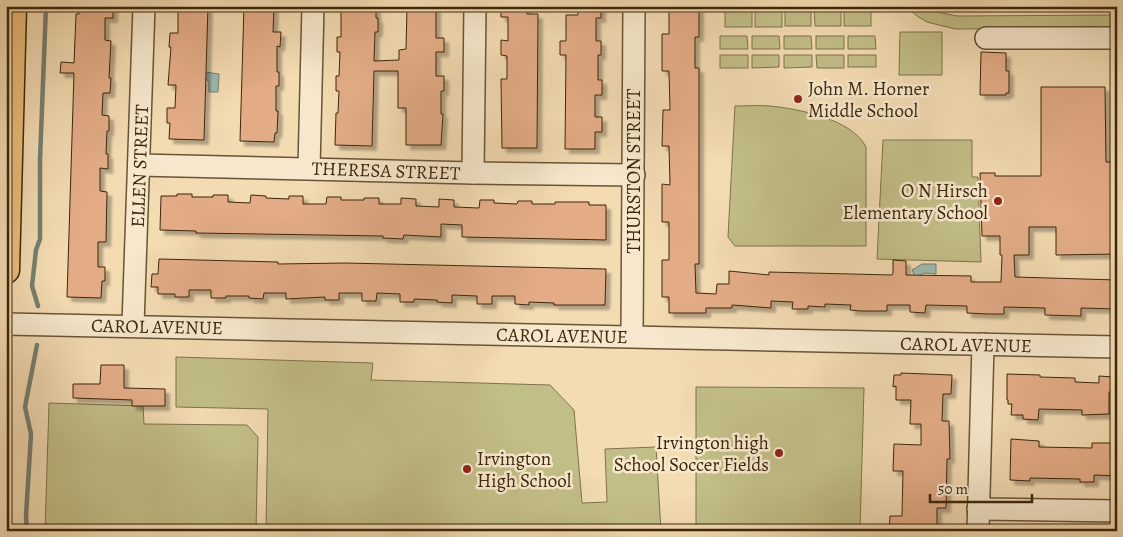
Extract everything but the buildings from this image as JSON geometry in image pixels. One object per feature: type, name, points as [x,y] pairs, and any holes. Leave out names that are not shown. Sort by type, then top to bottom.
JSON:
[{"type":"main road","points":[[6,270],[9,67],[13,6]]},
{"type":"street","name":"ELLEN STREET","points":[[133,325],[144,6]]},
{"type":"street","points":[[310,168],[313,6]]},
{"type":"street","points":[[473,173],[475,6]]},
{"type":"street","name":"THURSTON STREET","points":[[632,336],[634,6]]},
{"type":"street","points":[[986,38],[1117,38]]},
{"type":"street","name":"THERESA STREET","points":[[139,165],[473,173],[634,174]]},
{"type":"street","name":"CAROL AVENUE","points":[[6,324],[133,325],[1117,347]]},
{"type":"street","points":[[978,531],[983,344]]},
{"type":"street","points":[[978,509],[1117,512]]},
{"type":"shaded area","points":[[725,6],[752,6],[752,27],[725,27]]},
{"type":"shaded area","points":[[755,6],[782,6],[782,27],[755,27]]},
{"type":"shaded area","points":[[785,6],[811,6],[811,26],[785,26]]},
{"type":"shaded area","points":[[814,6],[841,6],[841,26],[815,26]]},
{"type":"shaded area","points":[[844,6],[871,6],[871,26],[844,26]]},
{"type":"shaded area","points":[[905,6],[926,6],[936,12],[958,16],[1117,15],[1117,28],[955,29],[927,22]]},
{"type":"shaded area","points":[[900,32],[942,32],[942,75],[899,75]]},
{"type":"shaded area","points":[[720,36],[747,36],[748,49],[720,49]]},
{"type":"shaded area","points":[[752,36],[779,36],[780,49],[752,49]]},
{"type":"shaded area","points":[[784,36],[811,36],[812,49],[784,49]]},
{"type":"shaded area","points":[[816,36],[844,36],[844,49],[816,49]]},
{"type":"shaded area","points":[[848,36],[875,36],[876,49],[848,49]]},
{"type":"shaded area","points":[[720,55],[748,55],[748,68],[720,68]]},
{"type":"shaded area","points":[[752,55],[779,55],[779,67],[752,68]]},
{"type":"shaded area","points":[[784,55],[812,55],[812,67],[784,68]]},
{"type":"shaded area","points":[[816,55],[844,55],[844,68],[817,68]]},
{"type":"shaded area","points":[[848,55],[876,55],[876,67],[848,67]]},
{"type":"shaded area","points":[[735,106],[770,106],[809,113],[837,123],[859,137],[866,147],[866,246],[735,246],[728,237]]},
{"type":"shaded area","points":[[883,140],[972,140],[972,177],[978,177],[981,262],[877,259]]},
{"type":"shaded area","points":[[176,357],[373,363],[371,380],[550,385],[574,410],[582,503],[607,502],[605,449],[656,447],[661,531],[266,531],[268,409],[176,407]]},
{"type":"shaded area","name":"Irvington high School Soccer Fields","points":[[696,387],[864,388],[860,531],[696,531]]},
{"type":"shaded area","points":[[49,403],[143,406],[144,424],[247,425],[258,437],[256,531],[45,531]]},
{"type":"water","points":[[205,72],[219,74],[218,92],[209,92],[209,82],[205,78]]},
{"type":"water","points":[[922,264],[936,264],[936,274],[925,273],[915,277],[912,270]]},
{"type":"waterway","points":[[38,306],[32,286],[36,250],[40,239],[40,159],[46,6]]},
{"type":"waterway","points":[[27,531],[26,516],[31,434],[25,407],[37,345]]},
{"type":"place","name":"John M. Horner Middle School","points":[[798,99]]},
{"type":"place","name":"O N Hirsch Elementary School","points":[[998,201]]},
{"type":"place","name":"Irvington high School Soccer Fields","points":[[779,453]]},
{"type":"place","name":"Irvington High School","points":[[467,469]]}]
